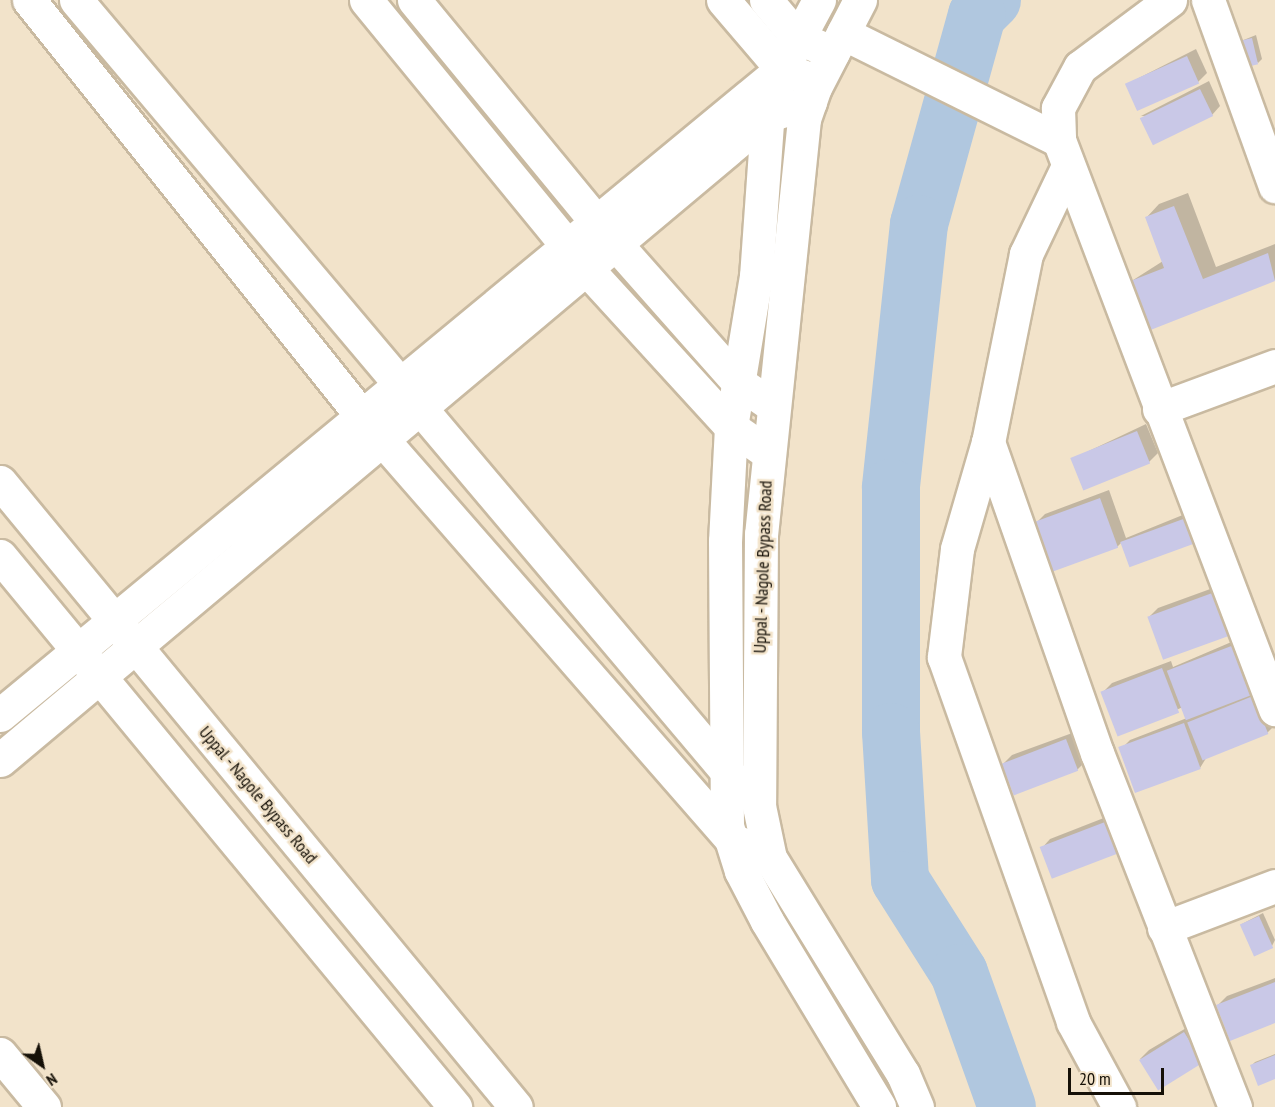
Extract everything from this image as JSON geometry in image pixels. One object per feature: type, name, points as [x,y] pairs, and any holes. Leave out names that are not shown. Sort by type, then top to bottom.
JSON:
[{"type":"street","points":[[29,0],[371,426],[731,839],[770,858]]},
{"type":"street","points":[[76,0],[411,393],[727,773],[759,806]]},
{"type":"street","points":[[366,0],[576,256],[731,427],[768,453]]},
{"type":"street","points":[[414,0],[606,233],[738,382],[773,406]]},
{"type":"street","points":[[0,760],[100,677],[125,634],[576,256],[769,115],[813,92],[782,69],[723,0]]},
{"type":"street","points":[[766,0],[798,37],[838,43],[922,71],[1022,124],[1064,153]]},
{"type":"street","name":"Uppal - Nagole Bypass Road","points":[[818,0],[782,69],[769,115],[756,276],[731,427],[725,542],[727,773],[731,839],[767,921],[879,1107]]},
{"type":"street","name":"Uppal - Nagole Bypass Road","points":[[860,0],[813,92],[773,406],[761,534],[759,806],[770,858],[903,1074],[917,1107]]},
{"type":"street","points":[[1170,0],[1080,67],[1058,108],[1064,153],[1159,409],[1275,709]]},
{"type":"street","points":[[1208,0],[1275,186]]},
{"type":"street","points":[[606,233],[782,69]]},
{"type":"street","points":[[1064,153],[1026,254],[988,442],[957,549],[944,657],[1073,1022],[1119,1107]]},
{"type":"street","points":[[1159,409],[1275,366]]},
{"type":"street","points":[[988,442],[1164,928],[1235,1107]]},
{"type":"street","name":"Uppal - Nagole Bypass Road","points":[[0,482],[516,1107]]},
{"type":"street","points":[[0,556],[455,1107]]},
{"type":"street","points":[[0,715],[78,651],[125,634]]},
{"type":"street","points":[[1164,928],[1275,886]]},
{"type":"street","points":[[0,1055],[29,1101]]},
{"type":"building","points":[[1252,38],[1258,64],[1245,67],[1239,41]]},
{"type":"building","points":[[1187,56],[1199,83],[1137,111],[1125,84]]},
{"type":"building","points":[[1200,89],[1213,116],[1153,145],[1140,118]]},
{"type":"building","points":[[1174,206],[1203,279],[1268,253],[1275,281],[1148,331],[1128,282],[1164,268],[1145,217]]},
{"type":"building","points":[[1137,431],[1150,463],[1083,490],[1070,458]]},
{"type":"building","points":[[1100,498],[1118,548],[1052,572],[1034,522]]},
{"type":"building","points":[[1186,518],[1195,543],[1129,567],[1120,542]]},
{"type":"building","points":[[1215,592],[1231,635],[1163,660],[1147,617]]},
{"type":"building","points":[[1234,645],[1253,694],[1186,720],[1167,671]]},
{"type":"building","points":[[1162,668],[1179,713],[1118,736],[1100,692]]},
{"type":"building","points":[[1253,696],[1268,734],[1203,761],[1187,723]]},
{"type":"building","points":[[1184,723],[1201,769],[1135,793],[1118,747]]},
{"type":"building","points":[[1066,739],[1078,771],[1014,795],[1002,764]]},
{"type":"building","points":[[1105,822],[1117,854],[1052,879],[1040,847]]},
{"type":"building","points":[[1259,916],[1273,948],[1254,957],[1240,925]]},
{"type":"building","points":[[1275,982],[1275,1023],[1230,1041],[1216,1005]]},
{"type":"building","points":[[1184,1032],[1203,1063],[1158,1091],[1139,1060]]},
{"type":"building","points":[[1275,1055],[1275,1079],[1258,1086],[1250,1065]]},
{"type":"waterway","points":[[992,0],[977,15],[919,224],[891,488],[891,732],[900,880],[959,973],[1007,1107]]}]
